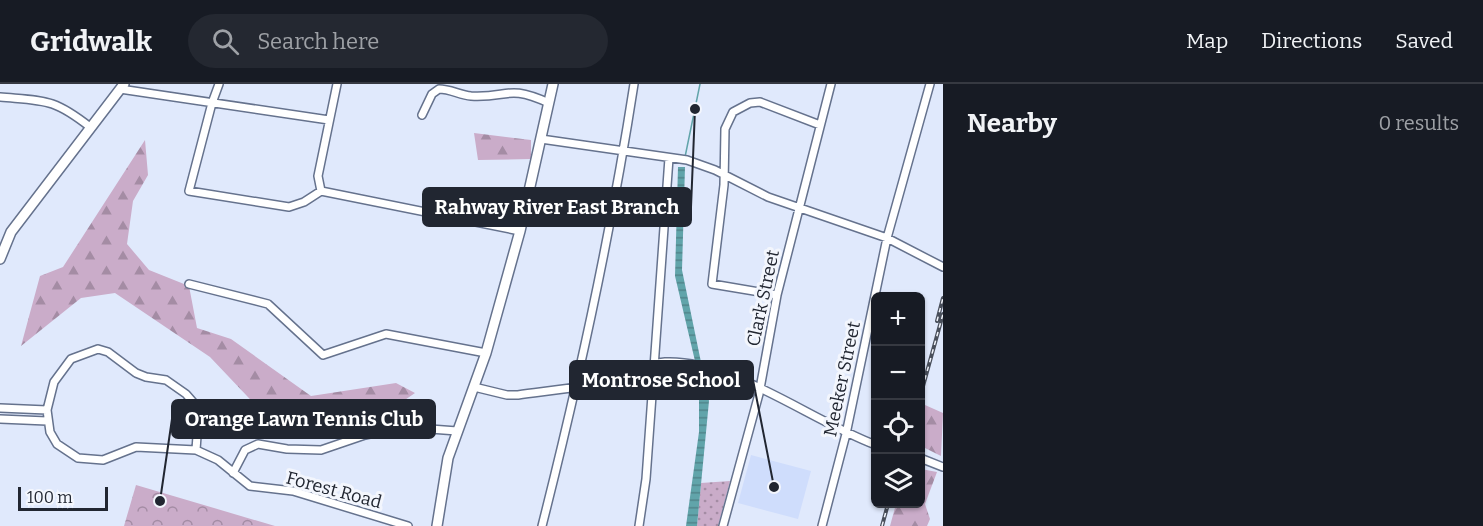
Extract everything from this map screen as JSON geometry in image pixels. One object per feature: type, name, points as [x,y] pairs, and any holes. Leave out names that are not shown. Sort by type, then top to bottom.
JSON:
[{"type":"street","points":[[219,84],[189,191],[289,207],[304,202],[321,191],[520,231]]},
{"type":"street","points":[[321,191],[318,176],[338,84]]},
{"type":"street","points":[[437,526],[448,458],[486,353],[520,231],[554,84]]},
{"type":"street","points":[[542,526],[578,385],[624,151],[634,84]]},
{"type":"street","name":"Clark Street","points":[[723,526],[760,390],[777,295],[831,84]]},
{"type":"street","name":"Meeker Street","points":[[822,526],[846,434],[888,238],[930,84]]},
{"type":"street","points":[[0,259],[11,232],[122,87],[329,120]]},
{"type":"street","points":[[422,115],[432,94],[438,89],[479,96],[519,90],[549,103]]},
{"type":"street","points":[[0,97],[52,102],[68,110],[90,127]]},
{"type":"street","points":[[777,295],[712,284],[724,174],[725,129],[733,112],[750,103],[769,103],[794,116],[820,125]]},
{"type":"street","points":[[541,139],[683,160],[724,174],[768,197],[888,238],[942,267]]},
{"type":"street","points":[[639,526],[646,479],[669,158]]},
{"type":"street","points":[[189,284],[268,304],[323,355],[386,334],[486,353]]},
{"type":"street","points":[[0,419],[47,421],[50,394],[64,367],[71,359],[98,349],[108,352],[146,377],[166,380],[186,394],[193,402],[198,422],[196,450]]},
{"type":"street","points":[[474,387],[507,395],[578,385],[627,375],[654,364],[704,365],[760,390],[846,434],[871,443]]},
{"type":"street","points":[[0,408],[47,410]]},
{"type":"street","name":"Forest Road","points":[[47,421],[57,444],[78,459],[104,460],[136,447],[196,450],[208,454],[250,486],[258,489],[293,491],[408,526]]},
{"type":"street","points":[[233,473],[245,450],[258,444],[287,449],[321,450],[365,435],[404,428],[457,431]]},
{"type":"street","points":[[925,460],[943,467]]},
{"type":"shaded area","points":[[678,167],[685,167],[682,270],[709,401],[697,526],[686,526],[699,432],[699,378],[675,276]]},
{"type":"shaded area","points":[[751,455],[811,471],[798,519],[738,503]]},
{"type":"green space","points":[[474,133],[531,140],[531,159],[478,160]]},
{"type":"green space","points":[[145,140],[148,175],[133,201],[127,244],[149,270],[189,286],[197,328],[231,339],[311,396],[396,383],[415,393],[370,424],[351,414],[265,415],[210,357],[115,293],[81,298],[21,346],[40,276],[63,267]]},
{"type":"green space","points":[[925,405],[943,413],[941,456],[925,448]]},
{"type":"green space","points":[[925,470],[937,472],[925,504]]},
{"type":"green space","points":[[730,481],[718,526],[697,526],[701,483]]},
{"type":"green space","points":[[136,485],[275,526],[124,526]]},
{"type":"green space","points":[[925,504],[930,519],[927,526],[890,526],[895,508],[925,508]]},
{"type":"waterway","points":[[685,157],[700,84]]},
{"type":"railway","points":[[937,321],[943,298]]},
{"type":"railway","points":[[925,379],[943,314]]},
{"type":"railway","points":[[882,526],[887,508]]},
{"type":"place","name":"Rahway River East Branch","points":[[695,109]]},
{"type":"place","name":"Montrose School","points":[[774,487]]},
{"type":"place","name":"Orange Lawn Tennis Club","points":[[160,501]]}]
